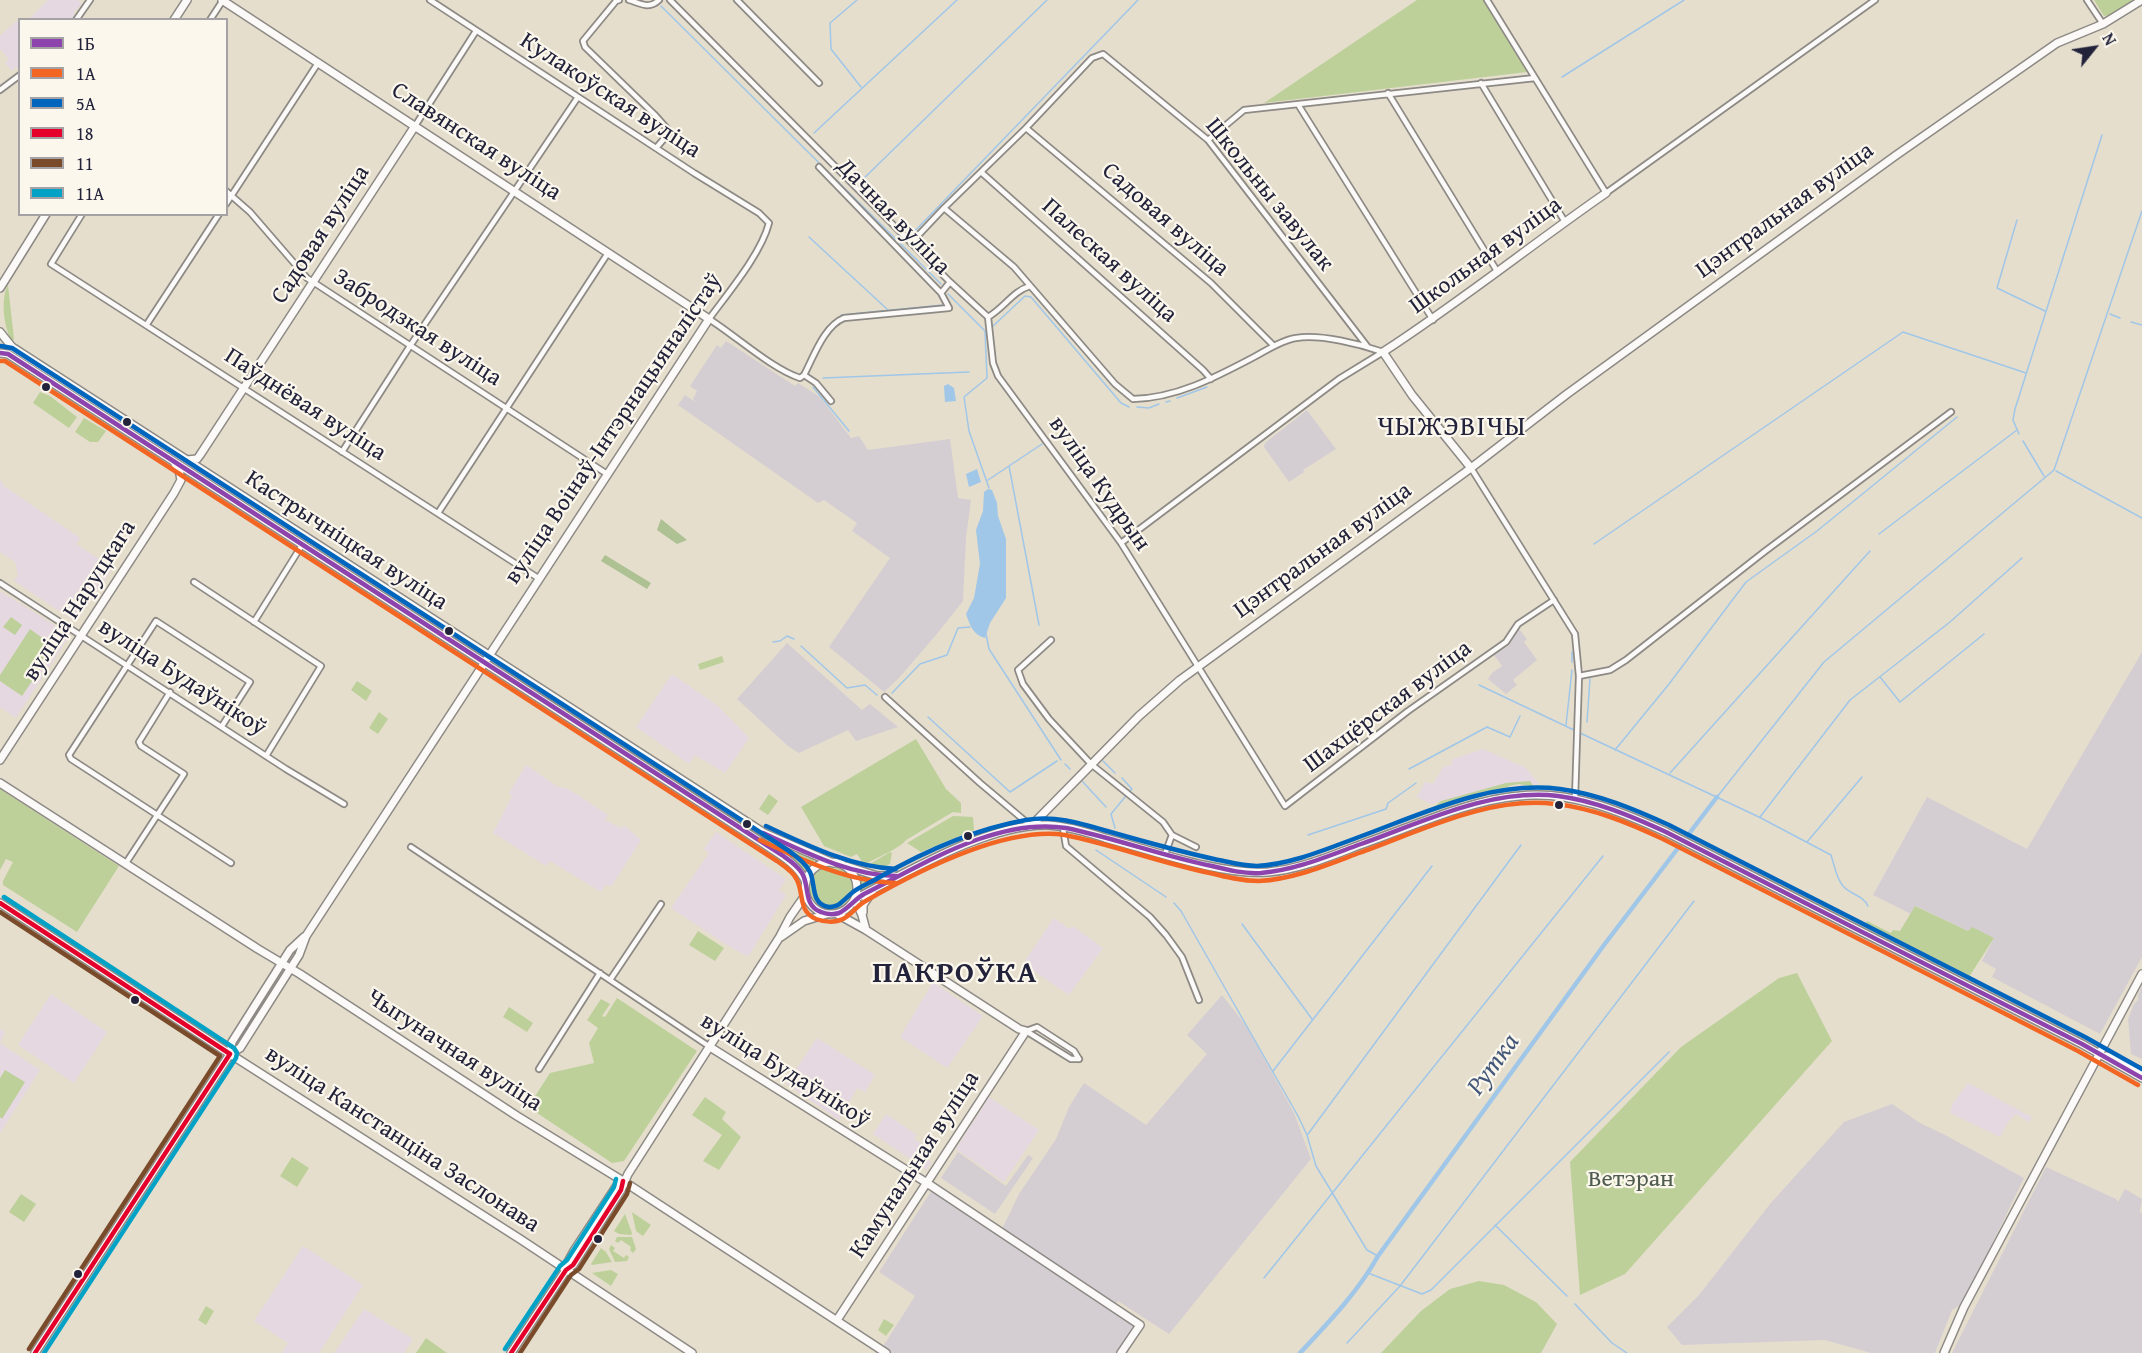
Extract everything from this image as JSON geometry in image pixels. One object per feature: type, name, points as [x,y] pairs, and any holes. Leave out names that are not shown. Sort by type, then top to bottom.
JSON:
[{"type":"main road","points":[[175,18],[184,3],[176,0]]},
{"type":"main road","name":"Славянская вуліца","points":[[222,0],[709,319]]},
{"type":"main road","name":"Цэнтральная вуліца","points":[[1031,826],[1138,716],[1198,666],[1895,156],[2057,43],[2103,24],[2142,0]]},
{"type":"main road","name":"Садовая вуліца","points":[[197,459],[415,126]]},
{"type":"main road","name":"Школьная вуліца","points":[[1383,352],[1433,320],[1606,193]]},
{"type":"main road","points":[[0,286],[45,216]]},
{"type":"main road","name":"вуліца Воінаў-Інтэрнацыяналістаў","points":[[306,936],[709,319]]},
{"type":"main road","name":"Кастрычніцкая вуліца","points":[[0,332],[12,347],[764,833],[837,863],[877,876],[896,876]]},
{"type":"main road","points":[[1383,352],[1412,395],[1471,468]]},
{"type":"main road","name":"Кастрычніцкая вуліца","points":[[0,353],[8,354],[758,840],[795,866],[802,873],[806,882]]},
{"type":"main road","points":[[187,460],[197,459],[201,470]]},
{"type":"main road","points":[[171,460],[179,469],[181,480],[174,492]]},
{"type":"main road","points":[[174,492],[191,478],[207,482]]},
{"type":"main road","name":"вуліца Наруцкага","points":[[0,760],[174,492]]},
{"type":"main road","name":"Чыгуначная вуліца","points":[[0,783],[282,962],[517,1116],[623,1181],[886,1353]]},
{"type":"main road","points":[[837,914],[850,906],[855,899],[896,876],[998,833],[1031,826],[1048,825],[1063,828],[1198,864],[1245,873],[1303,866],[1488,801],[1540,795],[1575,799],[1630,815],[1666,832],[2101,1054],[2142,1078]]},
{"type":"main road","points":[[827,914],[813,907],[806,894],[806,882],[813,869],[819,865],[837,863],[848,869],[856,883],[855,899],[866,930]]},
{"type":"main road","points":[[862,915],[863,904],[874,890]]},
{"type":"main road","points":[[511,1353],[566,1270],[573,1265],[621,1190],[623,1181],[780,939],[790,917],[806,894]]},
{"type":"main road","name":"вуліца Канстанціна Заслонава","points":[[0,903],[692,1353]]},
{"type":"main road","points":[[780,939],[804,921],[827,914],[837,914],[866,930],[1019,1029],[1026,1031]]},
{"type":"main road","points":[[35,1353],[230,1054],[232,1042],[282,962],[290,950],[306,936]]},
{"type":"main road","points":[[230,1054],[240,1048],[299,956],[306,936]]},
{"type":"main road","points":[[1944,1353],[1964,1307],[2142,974]]},
{"type":"main road","name":"Камунальная вуліца","points":[[837,1320],[1026,1031]]},
{"type":"main road","name":"вуліца Будаўнікоў","points":[[710,1047],[927,1183],[1140,1325],[1121,1353]]},
{"type":"main road","points":[[2101,1054],[2115,1058],[2142,1072]]},
{"type":"street","points":[[77,18],[90,0]]},
{"type":"street","points":[[211,18],[222,0]]},
{"type":"street","name":"Кулакоўская вуліца","points":[[430,0],[759,213],[769,223]]},
{"type":"street","points":[[619,0],[583,41],[585,47],[670,132],[657,147]]},
{"type":"street","points":[[629,0],[644,6],[655,4],[659,0]]},
{"type":"street","points":[[670,0],[950,282],[988,317],[998,312],[1021,289],[1030,286]]},
{"type":"street","points":[[736,0],[819,83]]},
{"type":"street","points":[[1487,0],[1606,193]]},
{"type":"street","name":"Школьная вуліца","points":[[1606,193],[1875,0]]},
{"type":"street","points":[[2086,0],[2103,24]]},
{"type":"street","name":"Садовая вуліца","points":[[415,126],[476,31]]},
{"type":"street","name":"Школьны завулак","points":[[1026,128],[1092,58],[1104,54],[1208,140],[1367,346]]},
{"type":"street","points":[[228,201],[318,63]]},
{"type":"street","points":[[0,90],[18,76]]},
{"type":"street","points":[[1208,140],[1244,110],[1535,78]]},
{"type":"street","points":[[1481,83],[1565,222]]},
{"type":"street","points":[[1388,93],[1497,271]]},
{"type":"street","points":[[342,452],[410,346],[578,97]]},
{"type":"street","points":[[1299,105],[1433,320]]},
{"type":"street","points":[[911,243],[1026,128]]},
{"type":"street","name":"Садовая вуліца","points":[[1026,128],[1211,283],[1274,346]]},
{"type":"street","name":"Дачная вуліца","points":[[804,375],[829,328],[836,321],[844,318],[949,308],[941,293],[819,167]]},
{"type":"street","name":"Палеская вуліца","points":[[981,172],[1211,379]]},
{"type":"street","name":"Забродзкая вуліца","points":[[228,192],[250,212],[307,278],[607,474]]},
{"type":"street","points":[[944,208],[1014,267],[1115,384],[1133,399],[1162,397],[1211,379],[1274,346],[1295,338],[1316,338],[1367,346],[1383,352]]},
{"type":"street","name":"Паўднёвая вуліца","points":[[81,216],[51,264],[538,578]]},
{"type":"street","points":[[147,324],[218,216]]},
{"type":"street","name":"вуліца Воінаў-Інтэрнацыяналістаў","points":[[709,319],[766,235],[769,223]]},
{"type":"street","points":[[438,513],[608,253]]},
{"type":"street","points":[[941,293],[950,282]]},
{"type":"street","name":"вуліца Кудрын","points":[[988,317],[993,363],[998,376],[1121,543],[1198,666]]},
{"type":"street","points":[[709,319],[786,374],[801,378],[804,375],[816,383],[831,400]]},
{"type":"street","name":"Школьная вуліца","points":[[1121,543],[1340,379],[1383,352]]},
{"type":"street","points":[[1580,675],[1610,670],[1626,660],[1755,559],[1951,412]]},
{"type":"street","points":[[1471,468],[1575,634],[1580,675],[1575,799]]},
{"type":"street","points":[[254,622],[302,545]]},
{"type":"street","points":[[194,582],[321,666],[266,756]]},
{"type":"street","name":"вуліца Будаўнікоў","points":[[0,583],[344,804]]},
{"type":"street","name":"Шахцёрская вуліца","points":[[1198,666],[1286,806],[1408,711],[1506,642],[1518,624],[1554,600]]},
{"type":"street","points":[[222,726],[250,682],[156,621],[69,756],[231,863]]},
{"type":"street","points":[[1051,640],[1018,670],[1023,684],[1048,719],[1091,764],[1163,822],[1172,835],[1196,847]]},
{"type":"street","points":[[126,863],[184,774],[141,746],[139,740],[170,692]]},
{"type":"street","points":[[885,697],[1031,826]]},
{"type":"street","points":[[1063,828],[1066,846],[1150,917],[1166,935],[1182,957],[1198,1000]]},
{"type":"street","points":[[1165,854],[1172,835]]},
{"type":"street","name":"вуліца Будаўнікоў","points":[[411,847],[710,1047]]},
{"type":"street","points":[[610,980],[661,904]]},
{"type":"street","points":[[539,1069],[600,974]]},
{"type":"street","points":[[1037,1027],[1074,1051],[1079,1059],[1071,1059],[1026,1031],[1037,1027]]},
{"type":"shaded area","points":[[48,0],[78,0],[82,4],[74,12],[73,18],[30,18]]},
{"type":"shaded area","points":[[18,20],[18,68],[16,67],[12,71],[5,63],[9,59],[0,49],[0,36]]},
{"type":"shaded area","points":[[726,341],[795,386],[798,383],[820,397],[851,438],[859,436],[868,450],[950,439],[958,498],[971,500],[966,538],[963,601],[899,678],[884,692],[829,647],[890,558],[852,531],[857,523],[824,500],[818,503],[678,405],[685,395],[697,403],[693,399],[697,391],[690,386],[717,345],[721,348]]},
{"type":"shaded area","points":[[1307,410],[1336,449],[1289,482],[1264,447],[1265,443]]},
{"type":"shaded area","points":[[0,479],[4,486],[80,538],[76,544],[113,568],[76,622],[14,581],[18,575],[15,562],[0,552]]},
{"type":"shaded area","points":[[0,591],[70,635],[16,718],[0,707]]},
{"type":"shaded area","points":[[1519,629],[1527,639],[1524,642],[1537,660],[1513,680],[1517,685],[1506,694],[1488,679],[1502,666],[1494,655],[1508,646]]},
{"type":"shaded area","points":[[787,643],[862,710],[870,704],[898,727],[856,741],[848,730],[799,753],[788,746],[737,699]]},
{"type":"shaded area","points":[[2142,652],[2142,957],[2100,1034],[1992,977],[1996,969],[1982,961],[1994,938],[1968,931],[1916,906],[1911,914],[1873,895],[1927,797],[2027,849]]},
{"type":"shaded area","points":[[672,674],[718,706],[749,738],[725,773],[695,755],[689,764],[636,727]]},
{"type":"shaded area","points":[[1483,749],[1526,768],[1539,784],[1516,783],[1431,804],[1417,797],[1425,782],[1433,784],[1443,767],[1451,765],[1453,759]]},
{"type":"shaded area","points":[[526,765],[558,787],[566,788],[584,799],[608,815],[605,820],[621,828],[625,826],[641,840],[611,887],[606,884],[601,892],[550,861],[546,866],[493,833],[512,796],[509,793]]},
{"type":"shaded area","points":[[716,832],[786,879],[779,890],[786,895],[748,957],[671,908],[709,853],[704,849]]},
{"type":"shaded area","points":[[1054,918],[1068,928],[1074,927],[1103,948],[1069,995],[1023,964]]},
{"type":"shaded area","points":[[933,982],[983,1016],[947,1068],[900,1037]]},
{"type":"shaded area","points":[[2142,986],[2142,1059],[2131,1054],[2128,1019]]},
{"type":"shaded area","points":[[51,994],[107,1032],[74,1083],[18,1045]]},
{"type":"shaded area","points":[[1222,995],[1247,1027],[1294,1113],[1311,1159],[1169,1334],[1118,1301],[1115,1305],[1001,1231],[1019,1194],[1056,1139],[1069,1107],[1084,1083],[1146,1125],[1207,1054],[1187,1035]]},
{"type":"shaded area","points":[[0,1029],[5,1032],[0,1043]]},
{"type":"shaded area","points":[[817,1038],[875,1075],[865,1092],[857,1088],[839,1120],[786,1084]]},
{"type":"shaded area","points":[[0,1043],[40,1070],[0,1133]]},
{"type":"shaded area","points":[[1968,1083],[2032,1117],[2029,1122],[2016,1114],[2008,1122],[2000,1137],[1950,1113],[1953,1103]]},
{"type":"shaded area","points":[[989,1097],[1039,1130],[1004,1182],[956,1149]]},
{"type":"shaded area","points":[[1892,1104],[1920,1123],[2024,1178],[1980,1269],[1960,1305],[1952,1310],[1935,1353],[1871,1353],[1825,1340],[1682,1345],[1667,1327],[1699,1295],[1770,1204],[1844,1122]]},
{"type":"shaded area","points":[[886,1114],[917,1135],[914,1139],[921,1143],[916,1152],[931,1162],[927,1170],[873,1134]]},
{"type":"shaded area","points":[[958,1152],[1006,1186],[1028,1155],[1033,1158],[995,1214],[941,1178]]},
{"type":"shaded area","points":[[2046,1167],[2116,1199],[2118,1202],[2125,1189],[2142,1199],[2140,1212],[2142,1213],[2142,1353],[1952,1353]]},
{"type":"shaded area","points":[[932,1190],[1137,1325],[1117,1353],[891,1353],[882,1348],[915,1296],[879,1272]]},
{"type":"shaded area","points":[[303,1246],[363,1285],[319,1353],[282,1353],[288,1343],[254,1321]]},
{"type":"shaded area","points":[[364,1309],[413,1339],[404,1353],[334,1353]]},
{"type":"green space","points":[[1417,0],[1483,0],[1527,72],[1264,103]]},
{"type":"green space","points":[[2094,0],[2134,0],[2111,15],[2104,16]]},
{"type":"green space","points":[[8,285],[14,339],[12,342],[4,314],[4,298]]},
{"type":"green space","points":[[40,392],[50,396],[77,417],[69,428],[33,403]]},
{"type":"green space","points":[[84,418],[106,431],[98,442],[90,442],[75,432]]},
{"type":"green space","points":[[661,519],[687,540],[677,544],[657,530]]},
{"type":"green space","points":[[605,555],[651,583],[647,589],[601,561]]},
{"type":"green space","points":[[11,617],[22,625],[15,635],[3,627]]},
{"type":"green space","points":[[30,629],[55,647],[22,696],[0,681],[0,675]]},
{"type":"green space","points":[[722,656],[724,662],[700,670],[698,664]]},
{"type":"green space","points":[[357,681],[372,691],[366,701],[351,690]]},
{"type":"green space","points":[[379,712],[388,719],[378,734],[369,728]]},
{"type":"green space","points":[[916,739],[946,789],[961,803],[961,813],[953,812],[864,865],[857,854],[851,857],[824,846],[801,807]]},
{"type":"green space","points":[[1530,781],[1534,787],[1513,785],[1435,811],[1433,808],[1441,801],[1506,783]]},
{"type":"green space","points":[[0,789],[119,866],[77,932],[3,885],[13,862],[6,859],[0,870]]},
{"type":"green space","points":[[769,794],[778,801],[768,815],[759,809]]},
{"type":"green space","points":[[953,816],[973,817],[974,830],[921,852],[907,843]]},
{"type":"green space","points":[[764,838],[793,849],[789,856]]},
{"type":"green space","points":[[798,851],[814,858],[814,862],[805,870],[793,859]]},
{"type":"green space","points":[[892,853],[890,864],[879,869],[868,865]]},
{"type":"green space","points":[[831,867],[839,868],[846,873],[851,880],[851,896],[846,903],[839,908],[831,909],[823,908],[816,903],[811,896],[810,888],[811,880],[816,873],[823,868]]},
{"type":"green space","points":[[860,874],[878,880],[878,882],[862,891]]},
{"type":"green space","points":[[1915,906],[1968,931],[1972,927],[1994,938],[1969,977],[1865,925],[1867,921],[1891,933],[1893,930],[1900,931]]},
{"type":"green space","points":[[698,931],[724,948],[715,961],[689,945]]},
{"type":"green space","name":"Ветэран","points":[[1797,973],[1832,1041],[1625,1274],[1580,1295],[1570,1162],[1681,1047],[1779,978]]},
{"type":"green space","points":[[617,998],[697,1051],[624,1161],[612,1163],[528,1107],[550,1073],[594,1063],[589,1043],[598,1028],[587,1020],[601,999],[610,1004],[602,1016],[605,1017]]},
{"type":"green space","points":[[509,1007],[533,1023],[527,1032],[503,1017]]},
{"type":"green space","points":[[5,1070],[25,1082],[2,1119],[0,1117],[0,1078]]},
{"type":"green space","points":[[705,1097],[726,1112],[722,1119],[741,1137],[719,1170],[703,1161],[722,1135],[692,1115]]},
{"type":"green space","points":[[292,1157],[309,1168],[297,1187],[280,1176]]},
{"type":"green space","points":[[21,1194],[36,1204],[24,1222],[9,1212]]},
{"type":"green space","points":[[632,1212],[651,1225],[643,1236],[636,1231]]},
{"type":"green space","points":[[625,1214],[632,1233],[631,1235],[614,1231]]},
{"type":"green space","points":[[617,1237],[632,1237],[636,1249],[633,1253],[630,1250],[631,1247],[621,1240],[618,1243],[615,1241]]},
{"type":"green space","points":[[611,1245],[615,1248],[613,1251],[624,1258],[626,1255],[629,1257],[627,1261],[615,1262],[609,1249]]},
{"type":"green space","points":[[601,1248],[612,1262],[592,1265],[591,1264]]},
{"type":"green space","points":[[611,1270],[618,1274],[611,1286],[592,1273]]},
{"type":"green space","points":[[1479,1281],[1504,1285],[1536,1302],[1557,1324],[1541,1353],[1381,1353],[1421,1311],[1450,1289]]},
{"type":"green space","points":[[206,1306],[214,1311],[206,1325],[198,1320]]},
{"type":"green space","points":[[884,1319],[894,1325],[886,1336],[878,1330]]},
{"type":"green space","points":[[426,1338],[447,1353],[416,1353]]},
{"type":"water","points":[[948,384],[954,388],[956,401],[945,402],[944,386]]},
{"type":"water","points":[[977,469],[981,482],[969,487],[966,474]]},
{"type":"water","points":[[988,489],[992,490],[997,503],[998,516],[1006,539],[1006,598],[990,623],[985,638],[975,632],[966,614],[974,598],[980,564],[976,530],[983,511],[984,492]]},
{"type":"waterway","points":[[857,0],[830,23],[831,49],[861,87]]},
{"type":"waterway","points":[[814,133],[957,0]]},
{"type":"waterway","points":[[859,183],[1047,0]]},
{"type":"waterway","points":[[910,236],[1138,0]]},
{"type":"waterway","points":[[1562,77],[1684,0]]},
{"type":"waterway","points":[[661,6],[941,284]]},
{"type":"waterway","points":[[2019,434],[2013,420],[2015,409],[2102,135]]},
{"type":"waterway","points":[[1717,797],[1824,662],[2054,470],[2142,211]]},
{"type":"waterway","points":[[2017,220],[1997,288],[2045,311]]},
{"type":"waterway","points":[[809,237],[888,310]]},
{"type":"waterway","points":[[948,294],[985,331],[987,378],[964,397],[969,431],[989,488]]},
{"type":"waterway","points":[[992,327],[1025,296],[1031,297],[1121,403],[1129,407]]},
{"type":"waterway","points":[[841,315],[943,305]]},
{"type":"waterway","points":[[2110,314],[2120,318]]},
{"type":"waterway","points":[[2131,322],[2142,325]]},
{"type":"waterway","points":[[1594,544],[1903,332],[2026,373]]},
{"type":"waterway","points":[[823,378],[969,372]]},
{"type":"waterway","points":[[813,387],[849,431]]},
{"type":"waterway","points":[[1177,398],[1207,387]]},
{"type":"waterway","points":[[1166,402],[1170,401]]},
{"type":"waterway","points":[[1137,407],[1149,408],[1159,404]]},
{"type":"waterway","points":[[1615,750],[1669,684],[1746,582],[1817,531],[1957,417]]},
{"type":"waterway","points":[[1879,534],[2017,430]]},
{"type":"waterway","points":[[2023,441],[2044,476]]},
{"type":"waterway","points":[[988,480],[1042,444]]},
{"type":"waterway","points":[[1009,466],[1039,625]]},
{"type":"waterway","points":[[2056,471],[2142,518]]},
{"type":"waterway","points":[[1670,773],[1870,551]]},
{"type":"waterway","points":[[1760,817],[1850,700],[1950,622],[2022,558]]},
{"type":"waterway","points":[[892,693],[920,664],[947,655],[958,628],[970,627]]},
{"type":"waterway","points":[[986,634],[989,649],[1061,760]]},
{"type":"waterway","points":[[1880,677],[1900,702],[1984,634]]},
{"type":"waterway","points":[[773,642],[780,641],[787,636],[794,639]]},
{"type":"waterway","points":[[801,646],[847,688],[865,685],[877,695]]},
{"type":"waterway","points":[[1572,652],[1572,662]]},
{"type":"waterway","points":[[1566,725],[1572,670]]},
{"type":"waterway","points":[[1587,722],[1590,679]]},
{"type":"waterway","points":[[1479,685],[1576,731]]},
{"type":"waterway","points":[[1409,769],[1487,727],[1510,737],[1520,716]]},
{"type":"waterway","points":[[928,717],[1010,792],[1057,761]]},
{"type":"waterway","points":[[1580,733],[1759,817],[1831,855],[1841,883],[1868,906]]},
{"type":"waterway","points":[[1103,761],[1115,773]]},
{"type":"waterway","points":[[1065,764],[1070,769]]},
{"type":"waterway","points":[[1807,842],[1862,777]]},
{"type":"waterway","points":[[1122,778],[1132,789],[1130,791]]},
{"type":"waterway","points":[[1082,781],[1106,807]]},
{"type":"waterway","points":[[1308,835],[1386,809],[1388,803],[1416,783]]},
{"type":"waterway","points":[[1115,828],[1111,814],[1125,797]]},
{"type":"waterway","name":"Рутка","points":[[1300,1353],[1342,1307],[1361,1282],[1604,945],[1717,797]]},
{"type":"waterway","points":[[1308,1134],[1521,845]]},
{"type":"waterway","points":[[1096,850],[1166,897]]},
{"type":"waterway","points":[[1264,1278],[1603,856]]},
{"type":"waterway","points":[[1273,1071],[1432,866]]},
{"type":"waterway","points":[[1347,1343],[1400,1286],[1694,901]]},
{"type":"waterway","points":[[1174,903],[1181,911],[1298,1116],[1307,1135],[1316,1166],[1367,1250],[1378,1256]]},
{"type":"waterway","points":[[1242,924],[1312,1019]]},
{"type":"waterway","points":[[1368,1273],[1422,1294],[1431,1290],[1669,1052]]},
{"type":"waterway","points":[[1495,1225],[1567,1296]]},
{"type":"waterway","points":[[1575,1304],[1612,1343],[1627,1353]]},
{"type":"transit line","name":"5А","points":[[1,346],[12,348],[789,851],[808,868],[816,898],[823,905],[829,907],[838,905],[859,888],[913,859],[969,835],[1026,820],[1047,818],[1067,821],[1201,856],[1241,865],[1257,866],[1309,855],[1432,809],[1483,794],[1508,789],[1560,789],[1588,794],[1616,803],[1669,825],[2085,1037],[2142,1069]]},
{"type":"transit line","name":"1Б","points":[[0,353],[8,354],[782,855],[800,870],[809,900],[815,909],[823,913],[839,913],[864,894],[936,857],[988,836],[1014,829],[1040,826],[1066,828],[1193,862],[1248,873],[1261,873],[1312,862],[1433,817],[1483,802],[1508,797],[1558,796],[1600,805],[1666,832],[2082,1044],[2142,1078]]},
{"type":"transit line","name":"1А","points":[[0,361],[5,361],[777,861],[795,877],[806,912],[816,919],[830,922],[843,919],[864,902],[934,865],[988,844],[1015,837],[1041,834],[1065,835],[1192,869],[1259,881],[1310,871],[1455,817],[1480,810],[1505,805],[1555,804],[1610,817],[1663,839],[2078,1051],[2138,1085]]},
{"type":"transit line","name":"5А","points":[[766,826],[846,860],[896,869]]},
{"type":"transit line","name":"1Б","points":[[763,833],[844,867],[861,872],[896,876]]},
{"type":"transit line","name":"1А","points":[[760,840],[826,869],[860,879],[896,883]]},
{"type":"transit line","name":"11А","points":[[4,897],[234,1048],[237,1053],[236,1058],[44,1353]]},
{"type":"transit line","name":"18","points":[[0,903],[230,1054],[35,1353]]},
{"type":"transit line","name":"11","points":[[0,912],[220,1056],[29,1349]]},
{"type":"transit line","name":"11А","points":[[505,1349],[560,1266],[567,1260],[614,1187],[616,1179]]},
{"type":"transit line","name":"18","points":[[511,1353],[566,1270],[573,1265],[621,1190],[623,1181]]},
{"type":"transit line","name":"11","points":[[520,1353],[571,1275],[579,1269],[627,1194],[630,1183]]},
{"type":"district","name":"ЧЫЖЭВІЧЫ","points":[[1452,428]]},
{"type":"district","name":"ПАКРОЎКА","points":[[955,974]]}]
